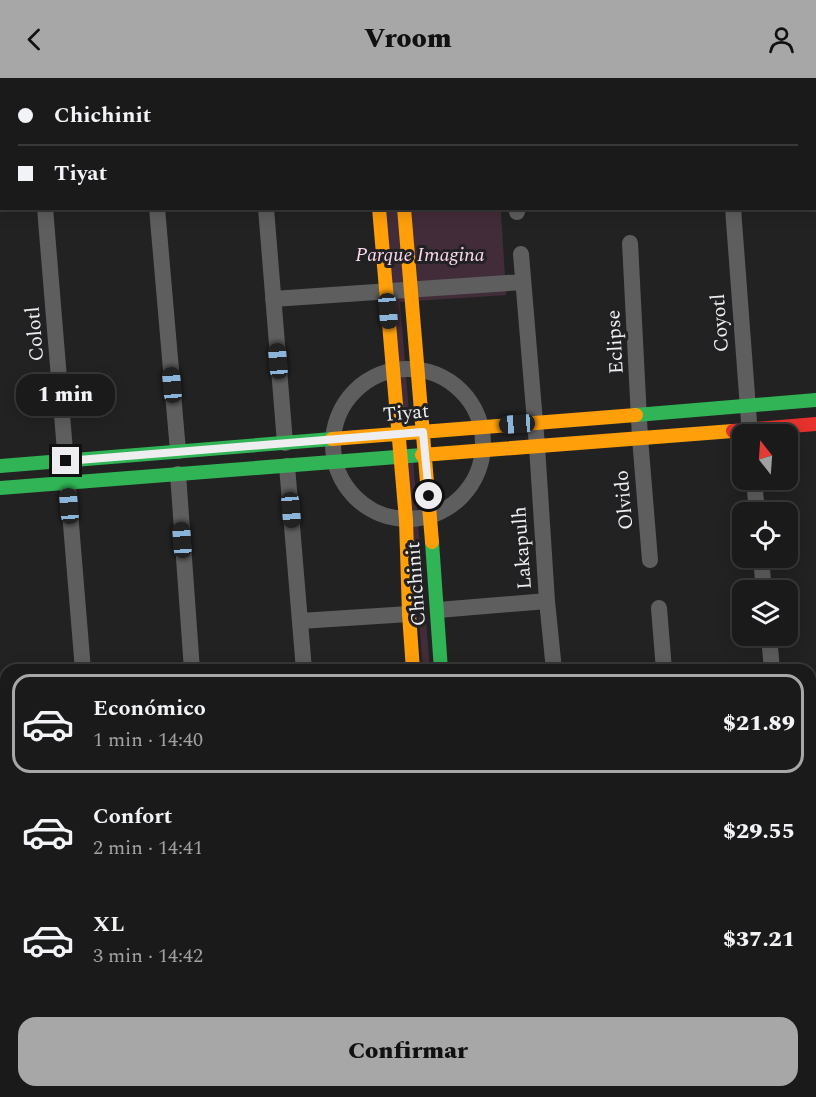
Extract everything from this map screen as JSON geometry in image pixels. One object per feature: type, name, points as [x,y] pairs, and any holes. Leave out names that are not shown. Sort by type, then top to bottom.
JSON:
[{"type":"street","name":"Colotl","points":[[45,210],[83,664]]},
{"type":"street","points":[[157,210],[178,452]]},
{"type":"street","points":[[266,210],[285,443]]},
{"type":"street","name":"Chichinit","points":[[379,210],[406,520],[413,664]]},
{"type":"street","name":"Chichinit","points":[[404,210],[441,664]]},
{"type":"street","name":"Coyotl","points":[[733,210],[749,424]]},
{"type":"street","name":"Eclipse","points":[[630,243],[640,438]]},
{"type":"street","name":"Lakapulh","points":[[521,254],[553,664]]},
{"type":"street","points":[[273,299],[523,282]]},
{"type":"street","points":[[418,369],[440,375],[459,388],[474,405],[482,427],[484,450],[476,480],[457,503],[430,517],[406,520],[382,516],[361,504],[345,486],[335,462],[333,439],[339,415],[352,394],[370,379],[393,370],[418,369]]},
{"type":"street","name":"Tiyat","points":[[0,466],[816,400]]},
{"type":"street","points":[[798,426],[816,424]]},
{"type":"street","points":[[0,488],[640,438],[732,433]]},
{"type":"street","name":"Olvido","points":[[640,438],[650,560]]},
{"type":"street","points":[[218,448],[218,471]]},
{"type":"street","points":[[287,466],[304,664]]},
{"type":"street","points":[[178,474],[192,664]]},
{"type":"street","points":[[438,610],[547,601]]},
{"type":"street","points":[[659,608],[664,664]]},
{"type":"street","points":[[300,621],[409,614]]},
{"type":"street","points":[[770,646],[771,664]]},
{"type":"green space","name":"Parque Imagina","points":[[386,210],[501,212],[506,295],[400,302],[409,412],[402,413]]},
{"type":"green space","points":[[413,459],[430,664],[423,664],[406,460]]},
{"type":"traffic: fast","points":[[636,415],[816,400]]},
{"type":"traffic: fast","points":[[0,466],[332,439]]},
{"type":"traffic: fast","points":[[0,488],[422,455]]},
{"type":"traffic: fast","points":[[432,542],[441,664]]},
{"type":"traffic: slow","points":[[379,210],[406,520],[413,664]]},
{"type":"traffic: slow","points":[[404,210],[432,542]]},
{"type":"traffic: slow","points":[[332,439],[636,415]]},
{"type":"traffic: slow","points":[[422,455],[732,431]]},
{"type":"traffic: jam","points":[[798,426],[816,424]]},
{"type":"route","points":[[66,461],[423,432],[429,496]]}]
